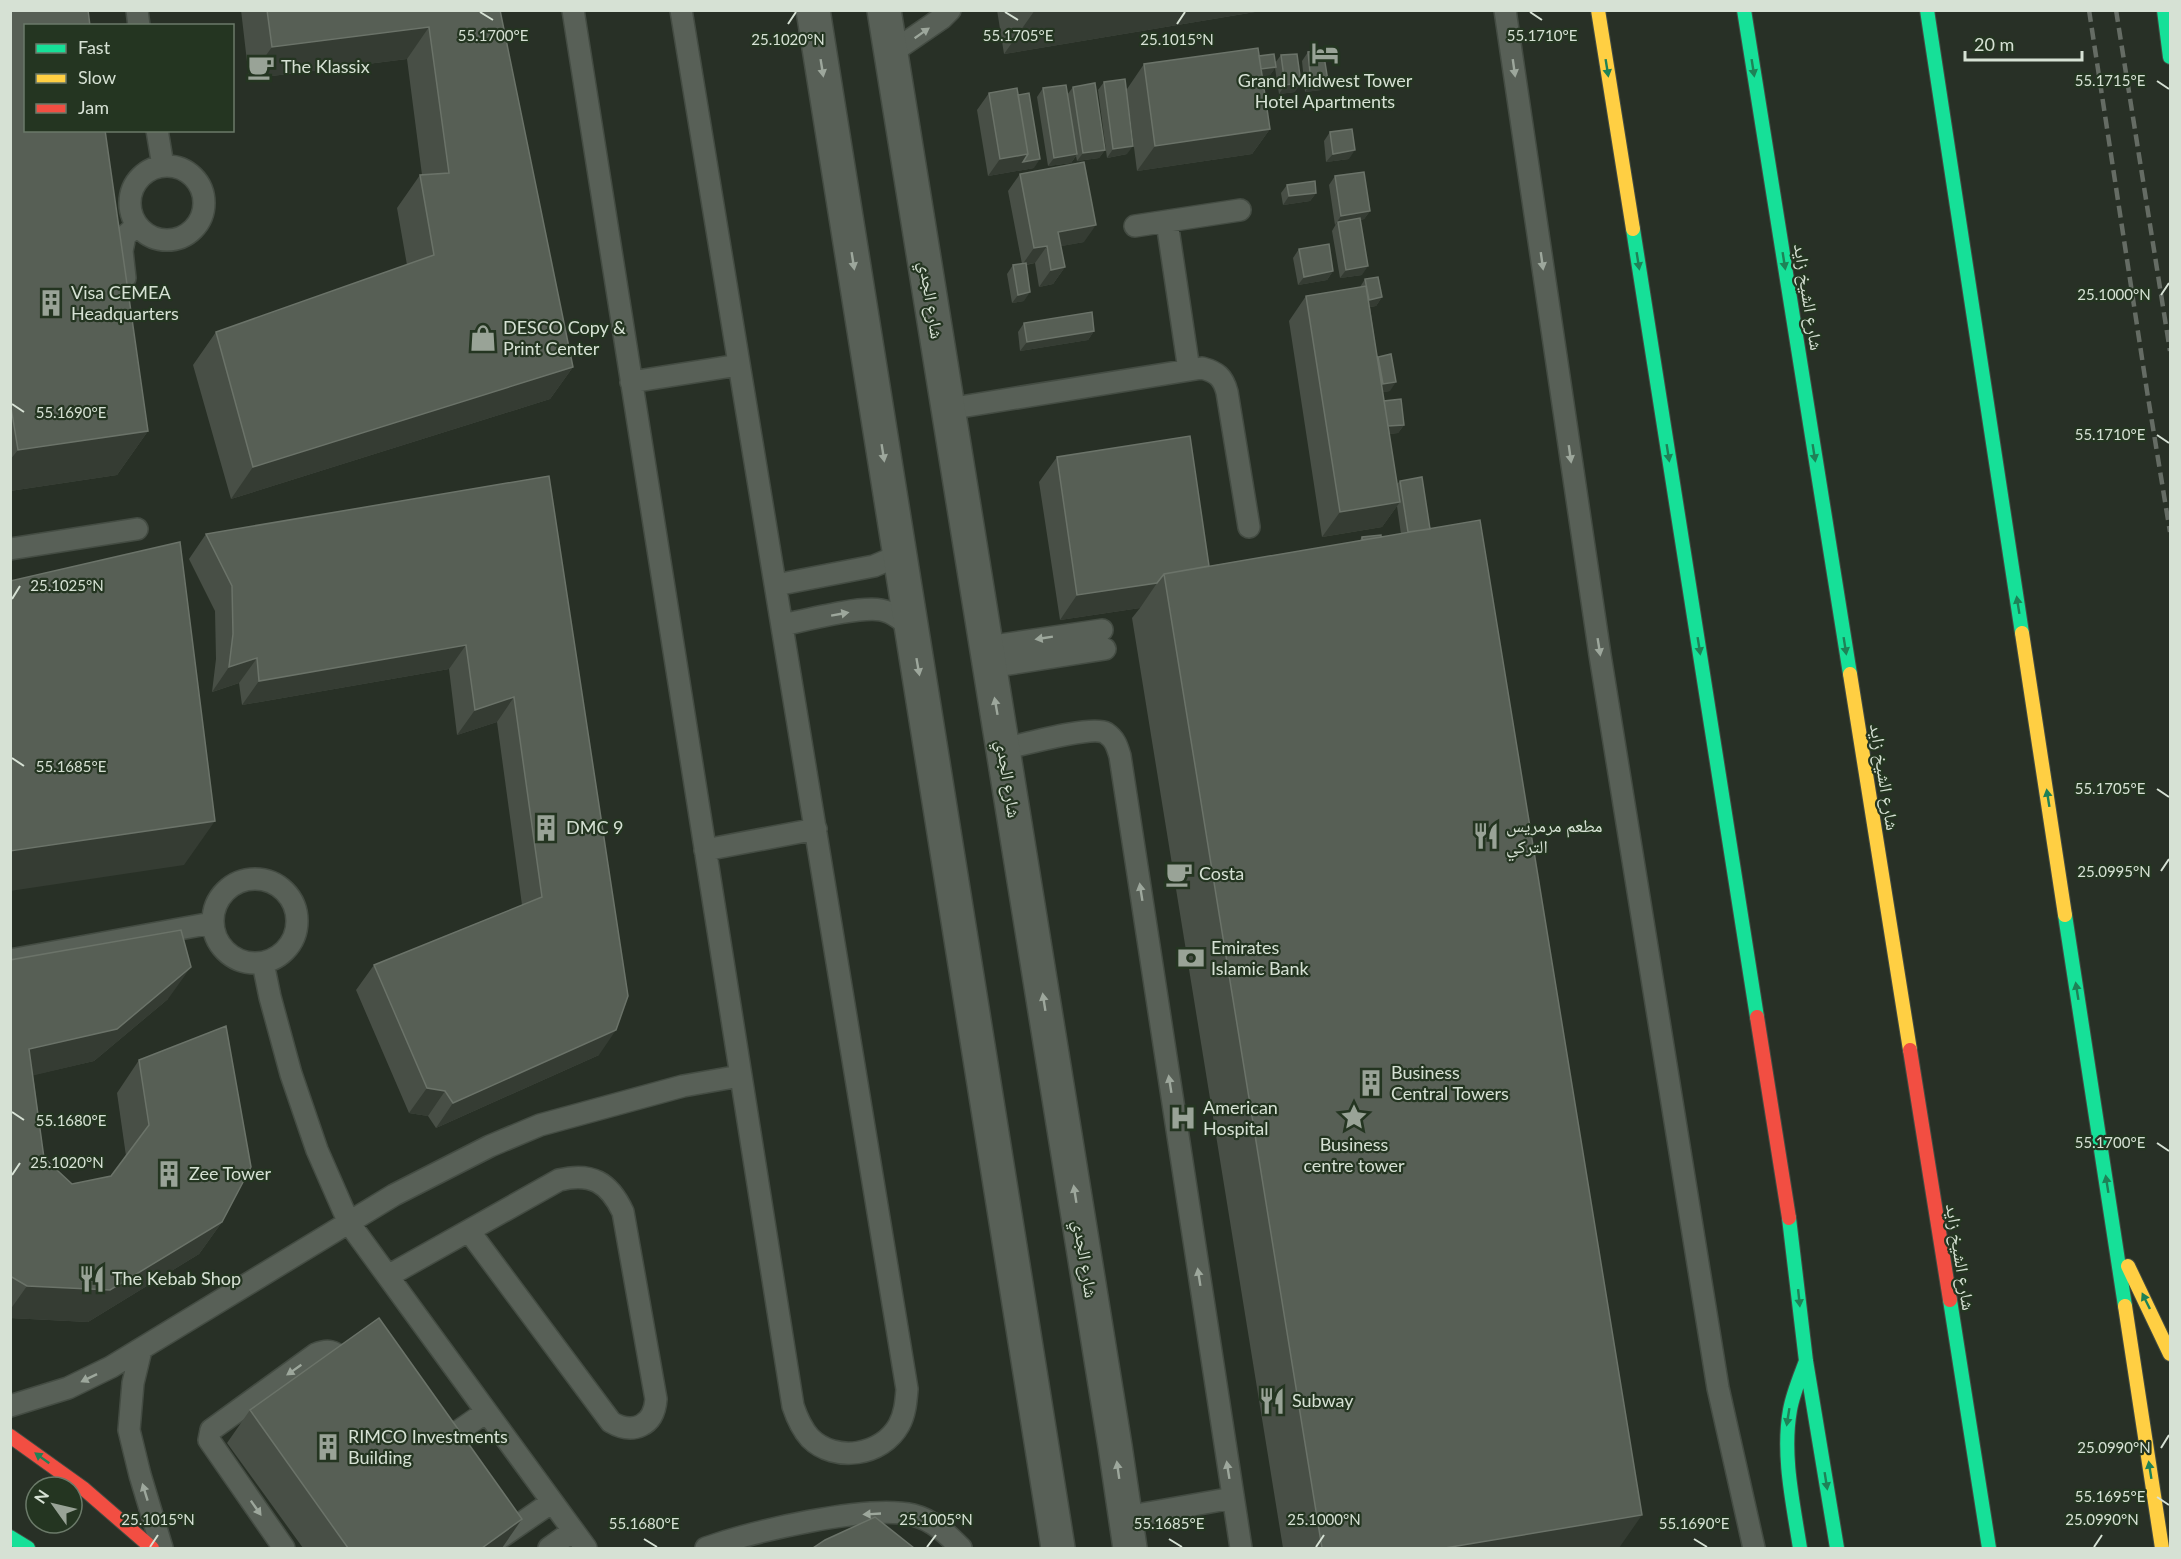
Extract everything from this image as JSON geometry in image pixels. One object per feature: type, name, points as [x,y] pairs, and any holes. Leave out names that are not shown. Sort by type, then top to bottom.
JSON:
[{"type":"main road","points":[[1598,10],[1792,1240],[1806,1361],[1837,1548]]},
{"type":"main road","name":"شارع الشيخ زايد","points":[[1744,10],[1989,1548]]},
{"type":"main road","points":[[1927,10],[2162,1548]]},
{"type":"main road","points":[[2164,10],[2170,57]]},
{"type":"main road","points":[[2115,1242],[2170,1354]]},
{"type":"main road","points":[[1800,1548],[1786,1443],[1791,1401],[1806,1361]]},
{"type":"main road","points":[[10,1436],[76,1482],[152,1548]]},
{"type":"main road","points":[[10,1537],[28,1548]]},
{"type":"street","points":[[813,10],[1058,1548]]},
{"type":"street","name":"شارع الجدي","points":[[884,10],[1127,1533]]},
{"type":"lane","points":[[573,10],[793,1406],[799,1424],[812,1440],[828,1450],[848,1454],[867,1451],[885,1442],[898,1427],[906,1409],[907,1389],[681,10]]},
{"type":"lane","points":[[891,53],[950,10]]},
{"type":"lane","points":[[1505,10],[1600,655],[1718,1388],[1754,1548]]},
{"type":"lane","points":[[157,132],[163,166]]},
{"type":"lane","points":[[163,166],[176,166],[197,180],[203,192],[204,205],[201,218],[194,229],[171,240],[158,239],[146,234],[137,225],[130,207],[133,188],[140,177],[163,166]]},
{"type":"lane","points":[[1135,226],[1240,210]]},
{"type":"lane","points":[[1167,222],[1190,370]]},
{"type":"lane","points":[[128,298],[122,251],[125,236],[137,225]]},
{"type":"lane","points":[[632,382],[740,365]]},
{"type":"lane","points":[[948,409],[1202,368],[1214,371],[1224,380],[1249,528]]},
{"type":"lane","points":[[10,549],[137,529]]},
{"type":"lane","points":[[776,585],[874,566],[900,555]]},
{"type":"lane","points":[[783,625],[874,609],[898,617],[912,629]]},
{"type":"lane","points":[[988,657],[1103,639]]},
{"type":"lane","points":[[1003,749],[1089,730],[1104,732],[1116,742],[1120,756],[1241,1548]]},
{"type":"lane","points":[[705,850],[816,829]]},
{"type":"lane","points":[[260,878],[275,883],[287,892],[294,904],[297,919],[295,934],[288,947],[277,957],[263,963],[248,963],[234,958],[222,950],[215,937],[212,922],[214,908],[221,894],[232,885],[246,879],[260,878]]},
{"type":"lane","points":[[10,960],[212,922]]},
{"type":"lane","points":[[263,963],[291,1074],[317,1150],[349,1223],[586,1548]]},
{"type":"lane","points":[[10,1406],[68,1388],[141,1350],[394,1195],[540,1125],[682,1086],[741,1076]]},
{"type":"lane","points":[[388,1276],[559,1180],[575,1176],[591,1178],[604,1185],[616,1197],[622,1212],[656,1399],[655,1410],[650,1419],[641,1426],[631,1429],[611,1422],[469,1231]]},
{"type":"lane","points":[[141,1350],[133,1383],[129,1430],[162,1548]]},
{"type":"lane","points":[[284,1548],[209,1440],[211,1430],[316,1354],[326,1350],[336,1353],[343,1359]]},
{"type":"lane","points":[[429,1451],[486,1412]]},
{"type":"lane","points":[[1127,1533],[1233,1498]]},
{"type":"lane","points":[[494,1542],[552,1502]]},
{"type":"lane","points":[[706,1548],[775,1529],[842,1517],[882,1514],[922,1518],[948,1534],[961,1548]]},
{"type":"lane","points":[[549,1548],[573,1531]]},
{"type":"building","name":"Visa CEMEA Headquarters","points":[[10,10],[88,10],[90,24],[24,24],[24,132],[105,132],[148,431],[18,450],[10,401]]},
{"type":"building","points":[[267,10],[500,10],[573,367],[253,467],[216,332],[434,255],[420,175],[449,173],[429,27],[272,47]]},
{"type":"building","points":[[1258,48],[1270,129],[1155,146],[1144,64]]},
{"type":"building","points":[[1323,50],[1328,81],[1311,83],[1308,52]]},
{"type":"building","points":[[1274,54],[1276,67],[1261,69],[1259,56]]},
{"type":"building","points":[[1297,54],[1301,83],[1285,85],[1281,55]]},
{"type":"building","points":[[1125,79],[1133,146],[1113,149],[1104,82]]},
{"type":"building","points":[[1095,83],[1105,150],[1083,153],[1073,87]]},
{"type":"building","points":[[1066,85],[1077,154],[1054,158],[1043,88]]},
{"type":"building","points":[[1017,88],[1028,154],[1000,159],[989,93]]},
{"type":"building","points":[[1029,93],[1040,159],[1023,162],[1028,154],[1018,95]]},
{"type":"building","points":[[1352,129],[1355,150],[1333,154],[1330,132]]},
{"type":"building","points":[[1084,162],[1096,225],[1058,232],[1065,267],[1051,270],[1047,246],[1034,248],[1020,174]]},
{"type":"building","points":[[1364,172],[1370,211],[1341,216],[1335,176]]},
{"type":"building","points":[[1315,181],[1316,193],[1289,196],[1287,185]]},
{"type":"building","points":[[1360,218],[1368,266],[1346,270],[1338,222]]},
{"type":"building","points":[[1329,244],[1333,271],[1304,277],[1299,249]]},
{"type":"building","points":[[1026,263],[1030,292],[1018,295],[1013,265]]},
{"type":"building","points":[[1378,277],[1382,297],[1369,300],[1365,279]]},
{"type":"building","points":[[1366,286],[1400,502],[1340,512],[1306,296]]},
{"type":"building","points":[[1092,312],[1094,331],[1027,342],[1024,323]]},
{"type":"building","points":[[1391,354],[1396,382],[1383,384],[1378,357]]},
{"type":"building","points":[[1401,399],[1404,425],[1388,426],[1384,401]]},
{"type":"building","points":[[1190,436],[1209,566],[1164,574],[1157,583],[1077,595],[1057,457]]},
{"type":"building","name":"DMC 9","points":[[549,476],[628,996],[616,1030],[453,1103],[445,1091],[427,1088],[374,965],[542,897],[514,697],[475,710],[466,645],[259,681],[257,658],[229,667],[233,634],[232,586],[206,534]]},
{"type":"building","points":[[1422,477],[1430,529],[1408,532],[1400,481]]},
{"type":"building","name":"Business Central Towers","points":[[1480,520],[1642,1515],[1445,1548],[1322,1548],[1164,574]]},
{"type":"building","points":[[1381,535],[1381,537],[1362,540],[1362,537]]},
{"type":"building","points":[[180,542],[215,821],[10,851],[10,581]]},
{"type":"building","points":[[181,930],[191,967],[117,1029],[29,1049],[44,1158],[72,1184],[111,1176],[149,1125],[139,1060],[226,1026],[251,1167],[222,1222],[110,1290],[27,1286],[10,1276],[10,960]]},
{"type":"building","name":"RIMCO Investments Building","points":[[379,1318],[522,1519],[482,1548],[348,1548],[250,1410]]},
{"type":"building","points":[[875,1517],[914,1548],[813,1548],[825,1540]]},
{"type":"railway","points":[[2089,10],[2170,532]]},
{"type":"railway","points":[[2116,10],[2170,351]]},
{"type":"traffic: fast","points":[[1744,10],[1850,674]]},
{"type":"traffic: fast","points":[[1927,10],[2022,633]]},
{"type":"traffic: fast","points":[[2164,10],[2170,57]]},
{"type":"traffic: fast","points":[[1633,229],[1757,1017]]},
{"type":"traffic: fast","points":[[2065,915],[2125,1306]]},
{"type":"traffic: fast","points":[[1789,1218],[1806,1361],[1837,1548]]},
{"type":"traffic: fast","points":[[1950,1300],[1989,1548]]},
{"type":"traffic: fast","points":[[1800,1548],[1789,1479],[1787,1444],[1791,1404],[1806,1361]]},
{"type":"traffic: fast","points":[[10,1537],[28,1548]]},
{"type":"traffic: slow","points":[[1598,10],[1633,229]]},
{"type":"traffic: slow","points":[[2022,633],[2065,915]]},
{"type":"traffic: slow","points":[[1850,674],[1910,1050]]},
{"type":"traffic: slow","points":[[2128,1266],[2170,1354]]},
{"type":"traffic: slow","points":[[2125,1306],[2162,1548]]},
{"type":"traffic: jam","points":[[1757,1017],[1789,1218]]},
{"type":"traffic: jam","points":[[1910,1050],[1950,1300]]},
{"type":"traffic: jam","points":[[10,1436],[84,1489],[152,1548]]},
{"type":"place","name":"Grand Midwest Tower Hotel Apartments","points":[[1325,53]]},
{"type":"place","name":"The Klassix","points":[[261,67]]},
{"type":"place","name":"Visa CEMEA Headquarters","points":[[51,303]]},
{"type":"place","name":"DESCO Copy & Print Center","points":[[483,338]]},
{"type":"place","name":"DMC 9","points":[[546,828]]},
{"type":"place","name":"مطعم مرمريس التركي","points":[[1486,836]]},
{"type":"place","name":"Costa","points":[[1179,874]]},
{"type":"place","name":"Emirates Islamic Bank","points":[[1191,958]]},
{"type":"place","name":"Business Central Towers","points":[[1371,1083]]},
{"type":"place","name":"Business centre tower","points":[[1354,1117]]},
{"type":"place","name":"American Hospital","points":[[1183,1118]]},
{"type":"place","name":"Zee Tower","points":[[169,1174]]},
{"type":"place","name":"The Kebab Shop","points":[[92,1279]]},
{"type":"place","name":"Subway","points":[[1272,1401]]},
{"type":"place","name":"RIMCO Investments Building","points":[[328,1447]]}]
